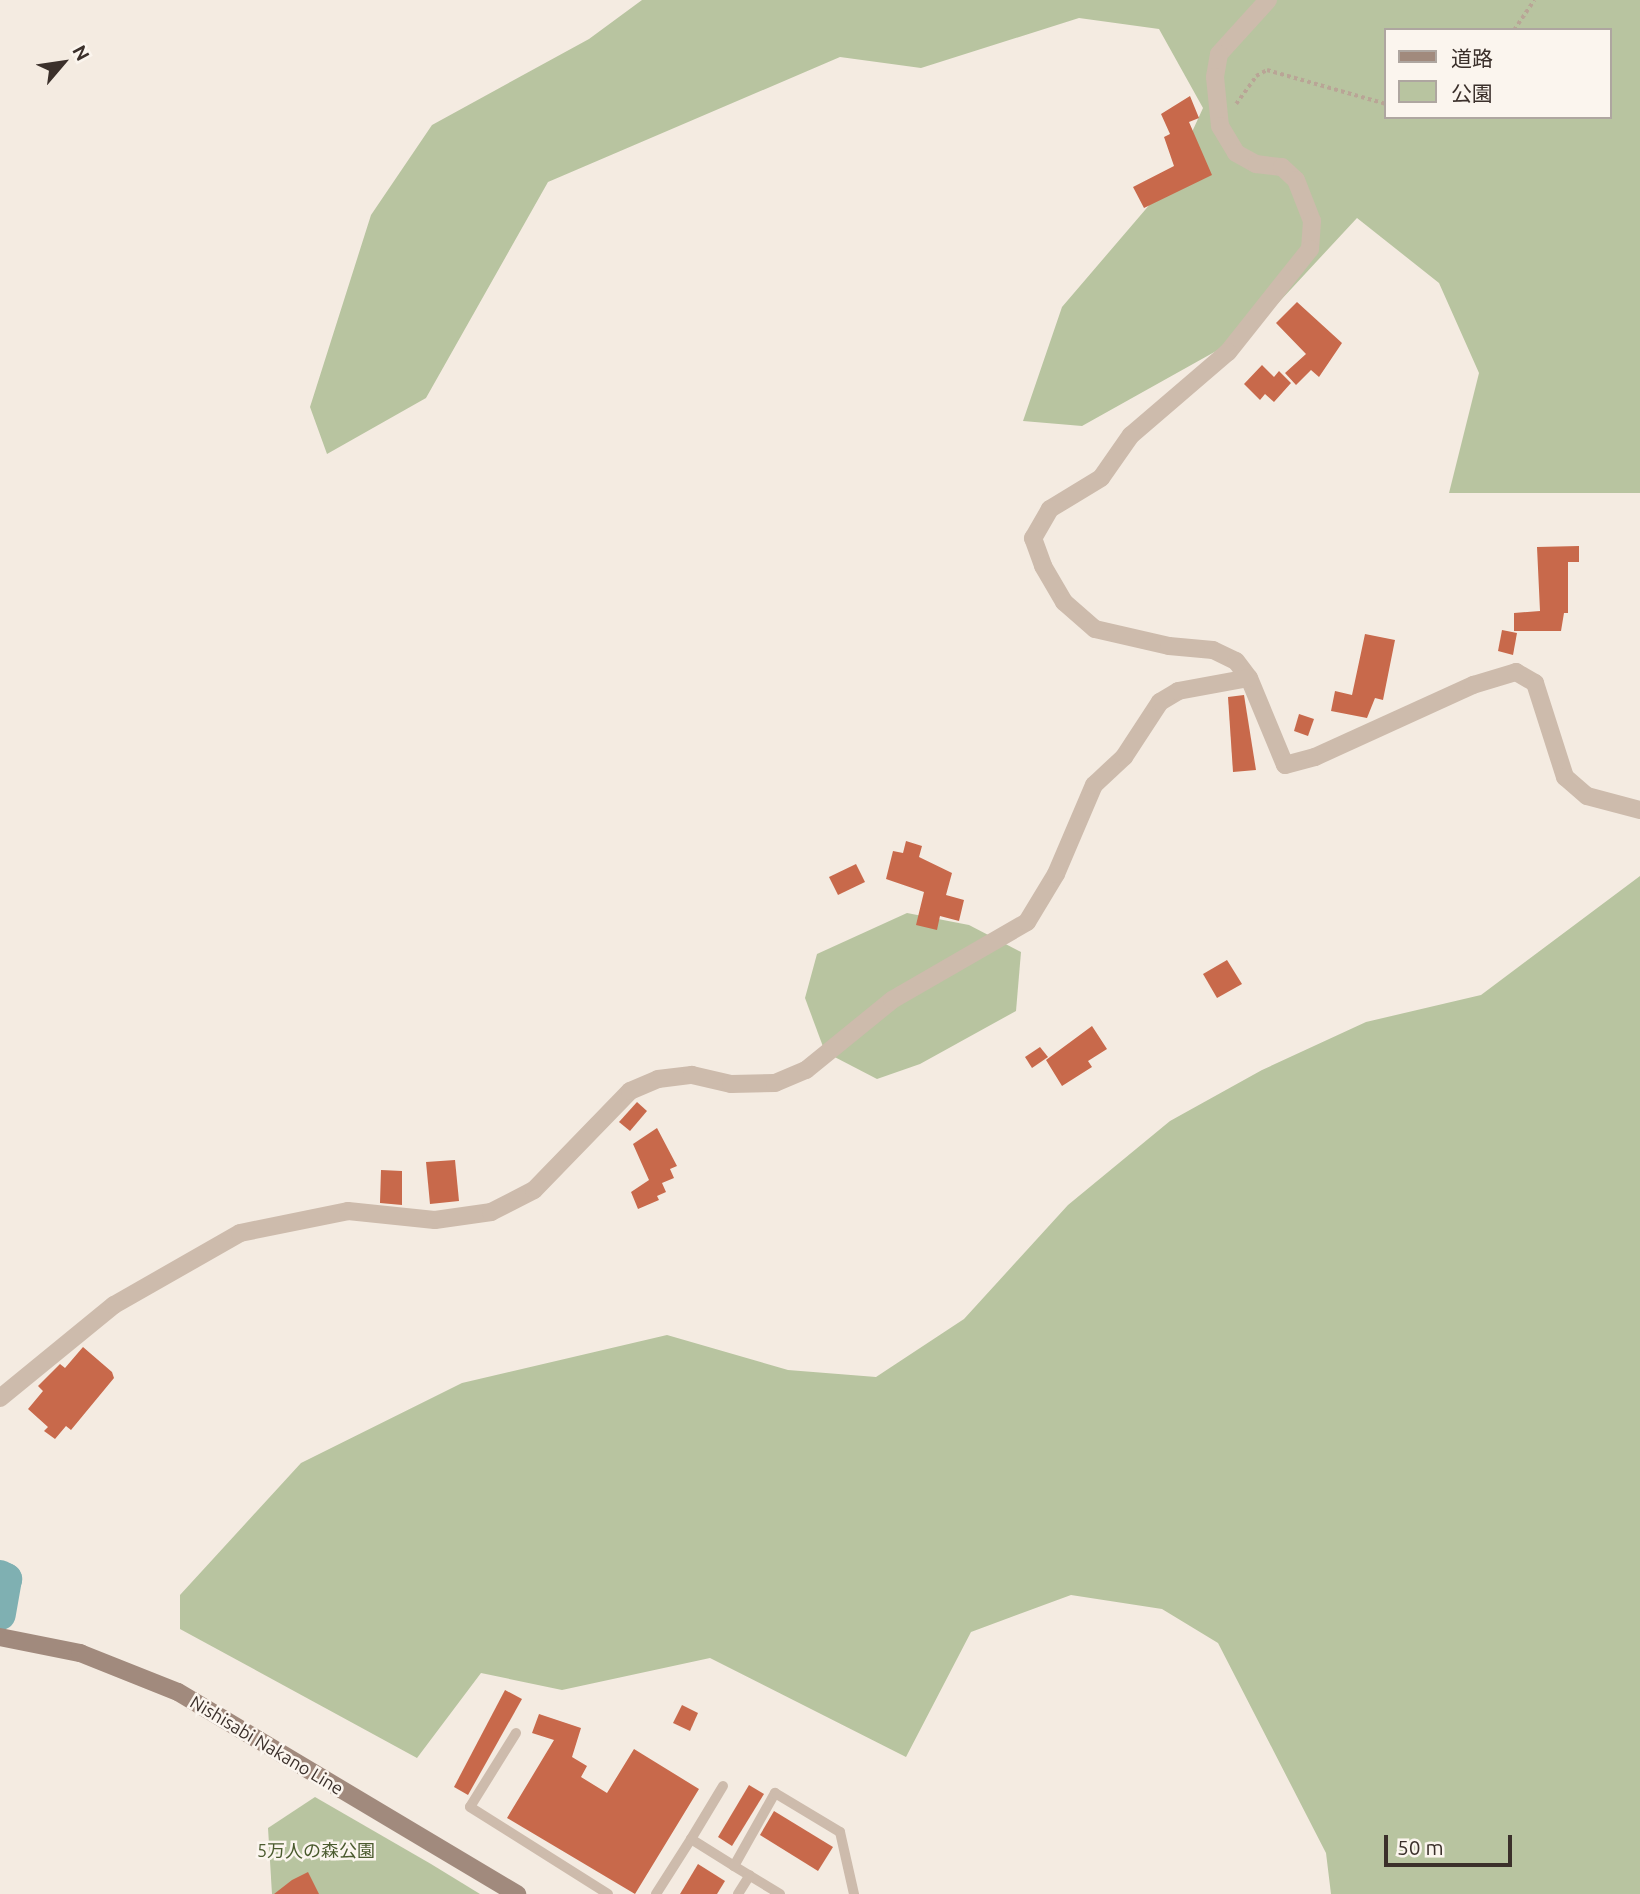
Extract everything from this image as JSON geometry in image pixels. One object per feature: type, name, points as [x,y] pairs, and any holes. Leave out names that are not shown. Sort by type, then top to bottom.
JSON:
[{"type":"main road","name":"Nishisabi Nakano Line","points":[[0,1637],[28,1640],[80,1653],[178,1692],[506,1891]]},
{"type":"street","points":[[1268,0],[1219,54],[1215,77],[1220,126],[1236,153],[1256,164],[1282,167],[1296,180],[1312,221],[1310,248],[1228,352],[1131,435],[1101,478],[1050,509],[1033,538],[1043,566],[1064,602],[1095,629],[1227,654],[1249,678],[1285,765],[1315,757],[1473,685],[1517,672],[1535,682],[1565,777],[1587,796],[1640,810]]},
{"type":"street","points":[[0,1398],[114,1305],[240,1233],[348,1211],[435,1220],[491,1212],[534,1190],[630,1091],[658,1079],[692,1075],[732,1084],[775,1083],[806,1070],[892,1000],[1027,922],[1056,874],[1094,785],[1124,757],[1160,702],[1178,691],[1249,678]]},
{"type":"lane","points":[[516,1733],[470,1807],[608,1894]]},
{"type":"lane","points":[[656,1894],[723,1786]]},
{"type":"lane","points":[[734,1866],[775,1793],[840,1832],[854,1894]]},
{"type":"lane","points":[[691,1839],[780,1894]]},
{"type":"lane","points":[[738,1894],[750,1875]]},
{"type":"path","points":[[1515,28],[1534,0]]},
{"type":"path","points":[[1220,126],[1256,76],[1267,69],[1384,103]]},
{"type":"green space","points":[[642,0],[1640,0],[1640,493],[1449,493],[1479,373],[1439,283],[1357,218],[1252,331],[1082,426],[1023,421],[1062,307],[1169,182],[1203,108],[1159,29],[1079,18],[921,68],[840,57],[548,182],[426,398],[327,454],[310,407],[371,215],[432,125],[589,39]]},
{"type":"green space","points":[[1640,876],[1640,1894],[1331,1894],[1326,1853],[1218,1643],[1162,1609],[1071,1595],[971,1632],[906,1757],[710,1658],[562,1690],[481,1673],[417,1758],[180,1629],[180,1595],[301,1463],[462,1383],[667,1335],[788,1370],[876,1377],[964,1319],[1068,1205],[1170,1121],[1262,1070],[1366,1022],[1481,995]]},
{"type":"green space","points":[[907,913],[969,925],[1021,952],[1016,1011],[920,1064],[877,1079],[825,1052],[805,998],[817,954]]},
{"type":"green space","name":"5万人の森公園","points":[[315,1797],[480,1894],[272,1894],[268,1828]]},
{"type":"building","points":[[1190,96],[1199,118],[1189,122],[1212,175],[1144,208],[1133,187],[1174,166],[1164,137],[1170,134],[1161,114]]},
{"type":"building","points":[[1297,302],[1342,343],[1319,377],[1311,370],[1296,385],[1285,373],[1306,354],[1276,323]]},
{"type":"building","points":[[1262,365],[1274,377],[1279,371],[1291,383],[1274,402],[1265,394],[1260,400],[1244,384]]},
{"type":"building","points":[[1579,546],[1579,562],[1568,562],[1568,613],[1564,613],[1561,631],[1514,631],[1514,613],[1540,611],[1537,547]]},
{"type":"building","points":[[1502,630],[1517,633],[1513,655],[1498,651]]},
{"type":"building","points":[[1365,634],[1395,640],[1383,700],[1375,698],[1367,718],[1331,711],[1335,691],[1352,695]]},
{"type":"building","points":[[1244,695],[1256,770],[1233,772],[1228,697]]},
{"type":"building","points":[[1299,714],[1314,719],[1308,736],[1294,731]]},
{"type":"building","points":[[906,841],[922,846],[919,857],[952,873],[946,895],[964,900],[959,921],[940,916],[937,930],[916,925],[924,892],[886,879],[893,851],[903,853]]},
{"type":"building","points":[[856,864],[865,882],[838,895],[829,877]]},
{"type":"building","points":[[1227,960],[1242,984],[1217,998],[1203,974]]},
{"type":"building","points":[[1092,1026],[1107,1049],[1088,1061],[1092,1067],[1062,1086],[1046,1060]]},
{"type":"building","points":[[1040,1047],[1048,1057],[1032,1068],[1025,1057]]},
{"type":"building","points":[[637,1102],[647,1111],[630,1131],[619,1122]]},
{"type":"building","points":[[657,1128],[677,1166],[670,1169],[674,1178],[662,1183],[666,1192],[657,1196],[659,1200],[638,1209],[631,1192],[649,1180],[633,1144]]},
{"type":"building","points":[[455,1160],[459,1201],[430,1204],[426,1162]]},
{"type":"building","points":[[381,1170],[402,1171],[402,1205],[380,1203]]},
{"type":"building","points":[[83,1347],[112,1372],[114,1378],[71,1430],[66,1426],[55,1439],[44,1431],[48,1427],[28,1409],[43,1391],[38,1386],[60,1364],[65,1368]]},
{"type":"building","points":[[505,1690],[522,1699],[468,1795],[454,1787]]},
{"type":"building","points":[[682,1705],[698,1713],[690,1731],[673,1723]]},
{"type":"building","points":[[539,1714],[581,1728],[572,1757],[587,1766],[581,1777],[607,1793],[634,1749],[699,1789],[635,1894],[507,1818],[554,1740],[532,1733]]},
{"type":"building","points":[[749,1785],[764,1794],[732,1846],[718,1837]]},
{"type":"building","points":[[774,1811],[833,1847],[818,1871],[760,1835]]},
{"type":"building","points":[[698,1864],[725,1881],[717,1894],[680,1894]]},
{"type":"building","points":[[308,1872],[319,1894],[274,1894],[292,1880]]},
{"type":"waterway","points":[[0,1576],[6,1579],[0,1614]]}]
